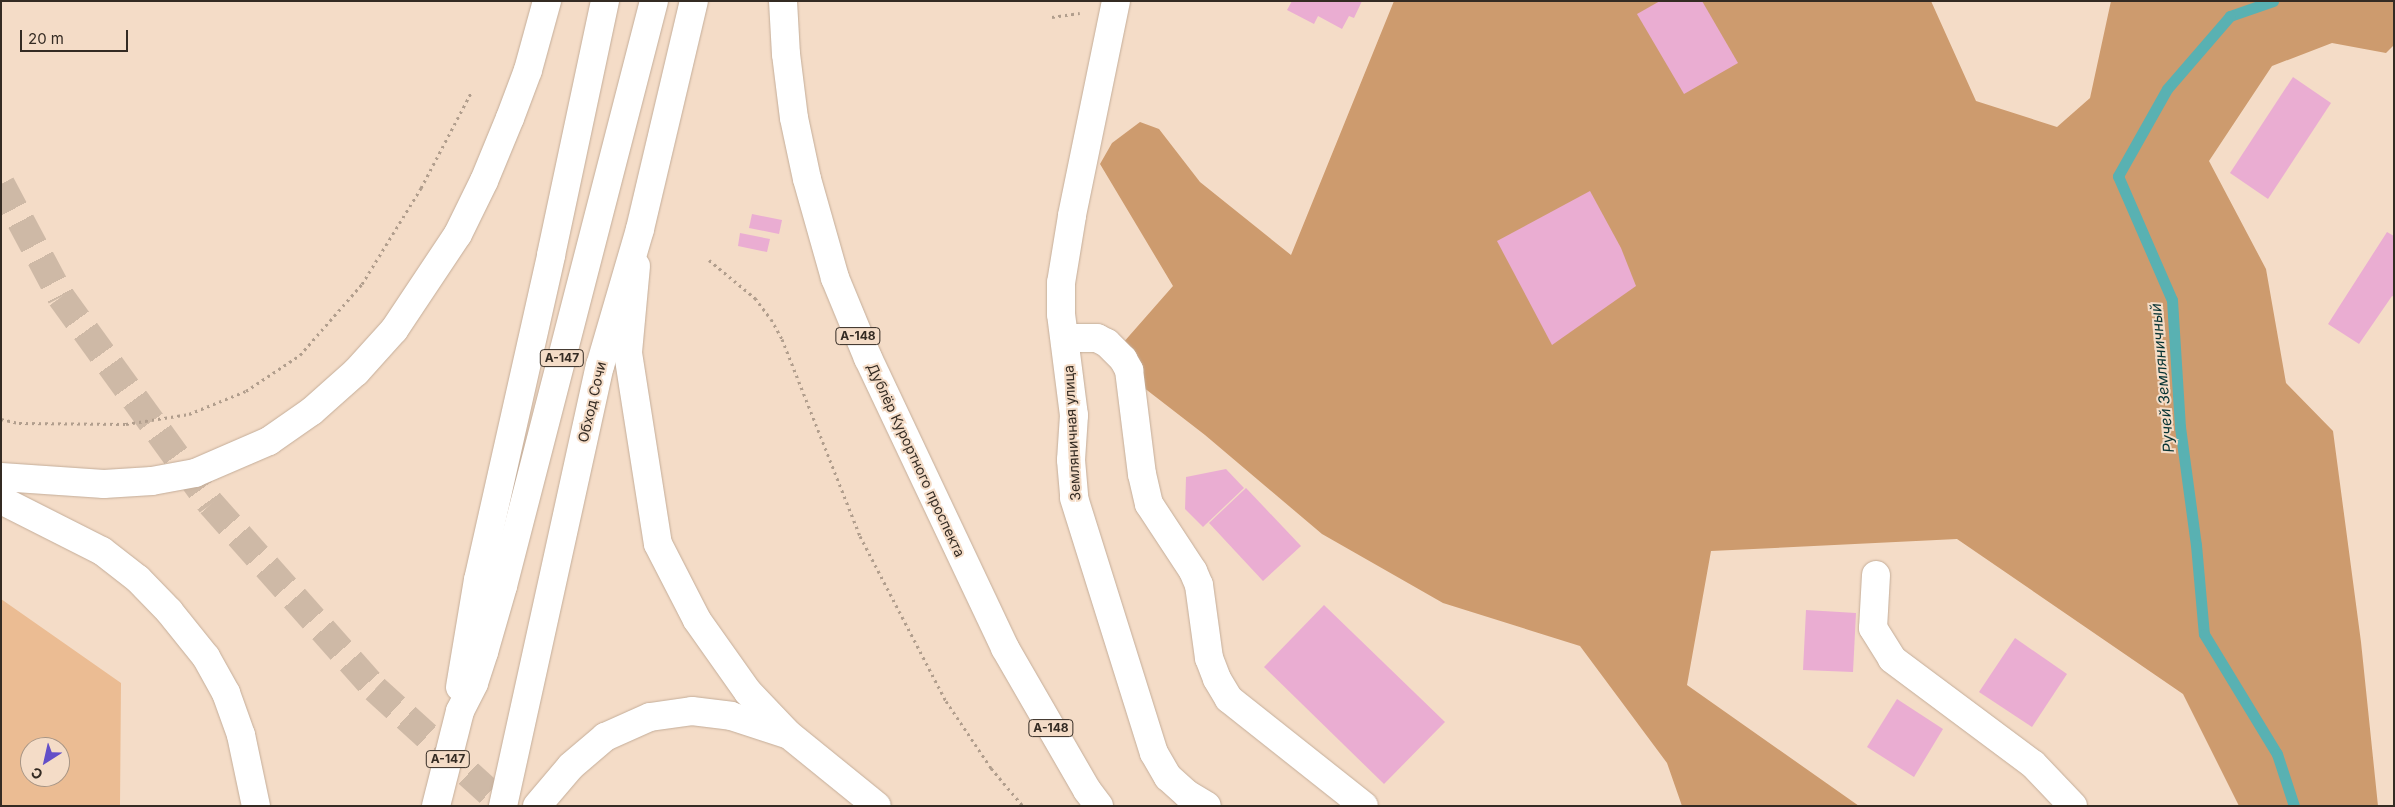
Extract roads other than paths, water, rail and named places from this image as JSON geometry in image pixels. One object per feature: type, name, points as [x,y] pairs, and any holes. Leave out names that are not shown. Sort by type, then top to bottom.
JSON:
[{"type":"main road","points":[[1,477],[104,484],[152,481],[195,474],[270,441],[312,411],[356,372],[394,330],[458,234],[484,181],[510,118],[528,70],[547,1]]},
{"type":"main road","name":"А-147","points":[[460,711],[460,680],[478,580],[530,353],[605,1]]},
{"type":"main road","name":"А-147","points":[[436,806],[460,711],[482,660],[500,596],[654,1]]},
{"type":"main road","name":"Обход Сочи","points":[[503,806],[600,366],[640,229],[694,1]]},
{"type":"main road","name":"Дублёр Курортного проспекта","points":[[783,1],[786,54],[794,118],[807,179],[835,278],[868,358],[1004,648],[1087,790],[1099,806]]},
{"type":"main road","name":"Земляничная улица","points":[[1116,1],[1100,74],[1061,283],[1061,314],[1074,415],[1071,460],[1074,498],[1154,752],[1168,777],[1187,794],[1207,806]]},
{"type":"main road","name":"А-147","points":[[640,229],[628,353],[658,544],[697,620],[748,692],[788,734]]},
{"type":"main road","points":[[1065,338],[1097,338],[1107,343],[1122,359],[1129,370],[1142,474],[1149,504],[1193,571],[1199,585],[1209,658],[1217,679],[1229,698],[1364,806]]},
{"type":"main road","points":[[1,500],[44,519],[102,551],[138,579],[169,611],[206,657],[226,693],[241,735],[256,806]]},
{"type":"main road","points":[[1876,575],[1874,628],[1892,659],[2033,764],[2073,806]]},
{"type":"main road","points":[[537,806],[571,766],[605,737],[650,717],[692,711],[731,716],[788,734],[877,806]]},
{"type":"waterway","name":"Ручей Земляничный","points":[[2273,1],[2230,16],[2167,89],[2118,176],[2172,300],[2180,427],[2196,545],[2204,634],[2277,754],[2294,806]]},
{"type":"tunnel","points":[[1,184],[61,297],[211,504],[375,689],[504,806]]}]
